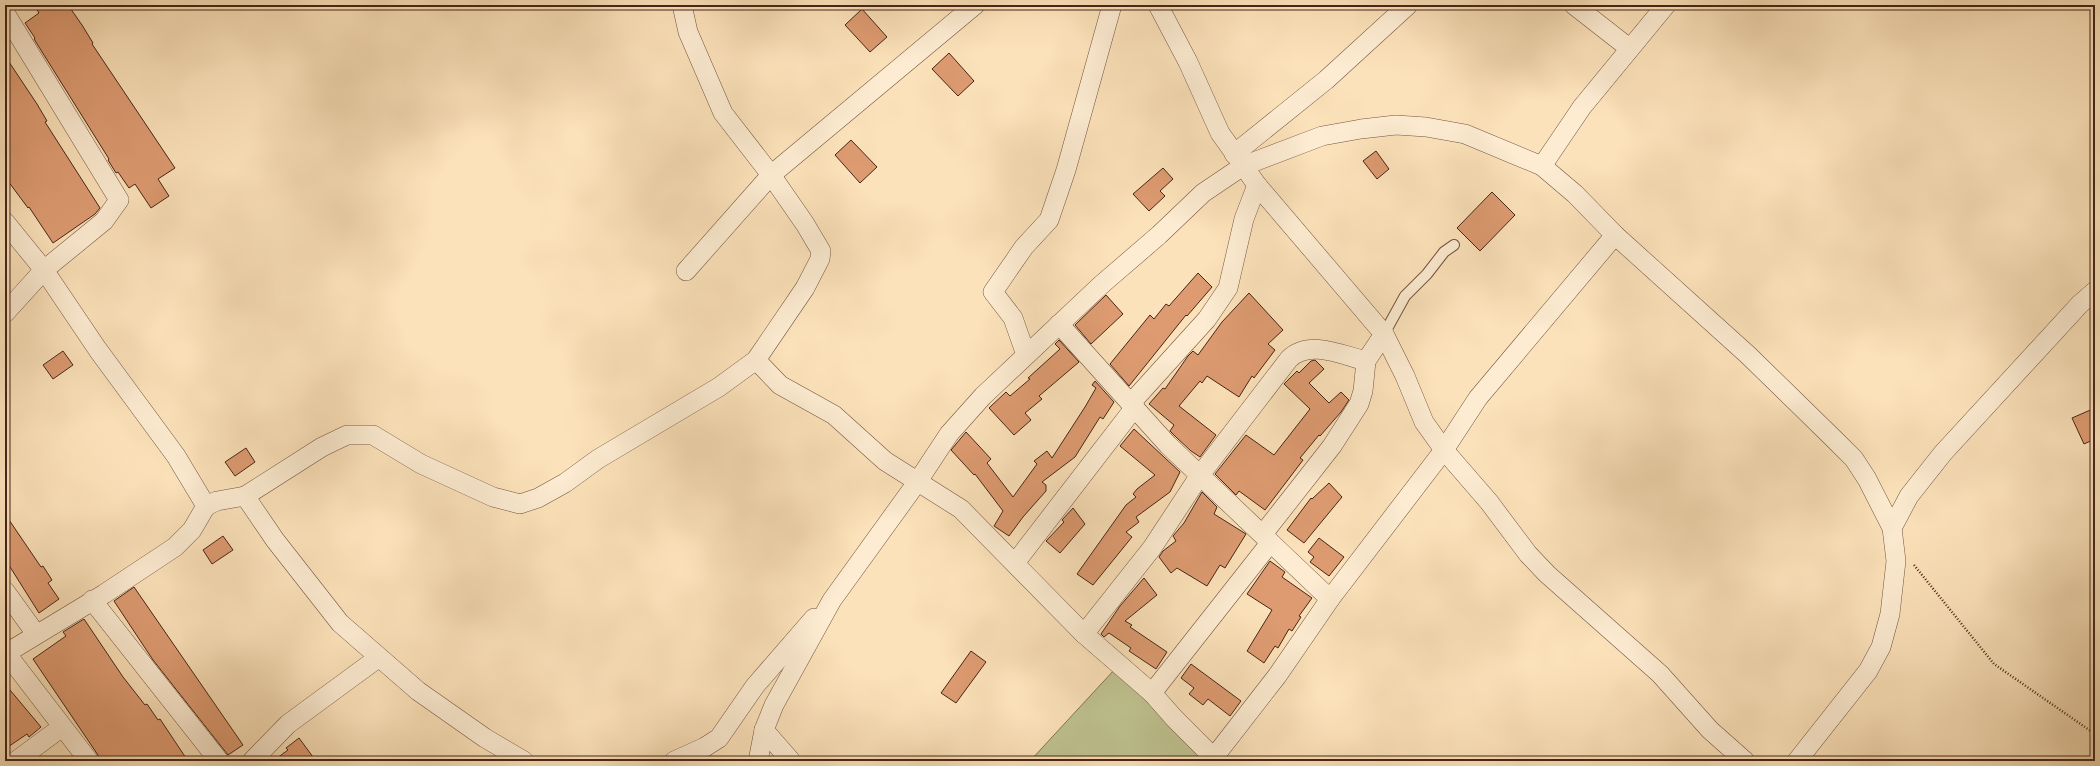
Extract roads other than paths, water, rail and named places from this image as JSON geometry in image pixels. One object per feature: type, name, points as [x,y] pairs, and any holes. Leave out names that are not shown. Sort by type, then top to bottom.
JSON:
[{"type":"street","points":[[89,761],[5,654],[104,594],[175,547],[192,530],[206,506],[218,501],[245,496],[322,447],[347,435],[373,435],[421,464],[493,497],[520,504],[538,498],[565,483],[598,459],[719,387],[756,360],[805,288],[821,255],[816,240],[771,175],[722,113],[688,32],[682,5]]},
{"type":"street","points":[[686,271],[771,175],[975,5]]},
{"type":"street","points":[[1026,355],[1013,318],[993,292],[1024,247],[1049,220],[1066,170],[1112,5]]},
{"type":"street","points":[[1158,5],[1220,132],[1238,160],[1257,185],[1384,334],[1405,376],[1424,422],[1444,450],[1489,502],[1528,554],[1547,574],[1660,674],[1710,730],[1744,761]]},
{"type":"street","points":[[758,761],[764,730],[774,705],[832,600],[918,481],[949,434],[983,396],[1100,285],[1159,236],[1238,160],[1408,5]]},
{"type":"street","points":[[1574,5],[1629,48]]},
{"type":"street","points":[[1542,166],[1582,107],[1629,48],[1666,5]]},
{"type":"street","points":[[5,12],[119,200],[104,221],[44,270],[5,313]]},
{"type":"street","points":[[1238,160],[1322,136],[1396,125],[1426,127],[1465,134],[1542,166],[1615,235],[1748,355],[1854,460],[1876,494],[1892,528],[1896,561],[1890,614],[1881,647],[1868,671],[1797,761]]},
{"type":"street","points":[[1015,563],[1133,405],[1207,319],[1228,288],[1244,219],[1257,185]]},
{"type":"street","points":[[5,222],[44,270],[98,350],[176,456],[206,506]]},
{"type":"street","points":[[756,360],[780,385],[834,415],[885,461],[961,509],[1084,634],[1152,692],[1213,760],[1277,676],[1330,599],[1444,450],[1478,398],[1615,235]]},
{"type":"street","points":[[1892,528],[1909,496],[1943,453],[2080,304],[2095,291]]},
{"type":"street","points":[[1059,324],[1168,445],[1330,599]]},
{"type":"street","points":[[1152,692],[1267,538],[1332,446],[1359,404],[1363,391],[1366,361],[1384,334]]},
{"type":"street","points":[[1084,634],[1152,548],[1200,474],[1257,398],[1297,351],[1314,349],[1327,350],[1366,361]]},
{"type":"street","points":[[245,496],[275,540],[340,623],[378,658],[418,690],[484,738],[524,761]]},
{"type":"street","points":[[5,591],[36,634]]},
{"type":"street","points":[[92,600],[219,761]]},
{"type":"street","points":[[674,761],[705,747],[719,738],[755,686],[802,631],[832,600]]},
{"type":"street","points":[[252,761],[288,724],[378,658]]},
{"type":"street","points":[[16,761],[62,727]]},
{"type":"street","points":[[764,730],[791,761]]},
{"type":"lane","points":[[1384,334],[1405,296],[1427,274],[1444,252],[1454,245]]}]
